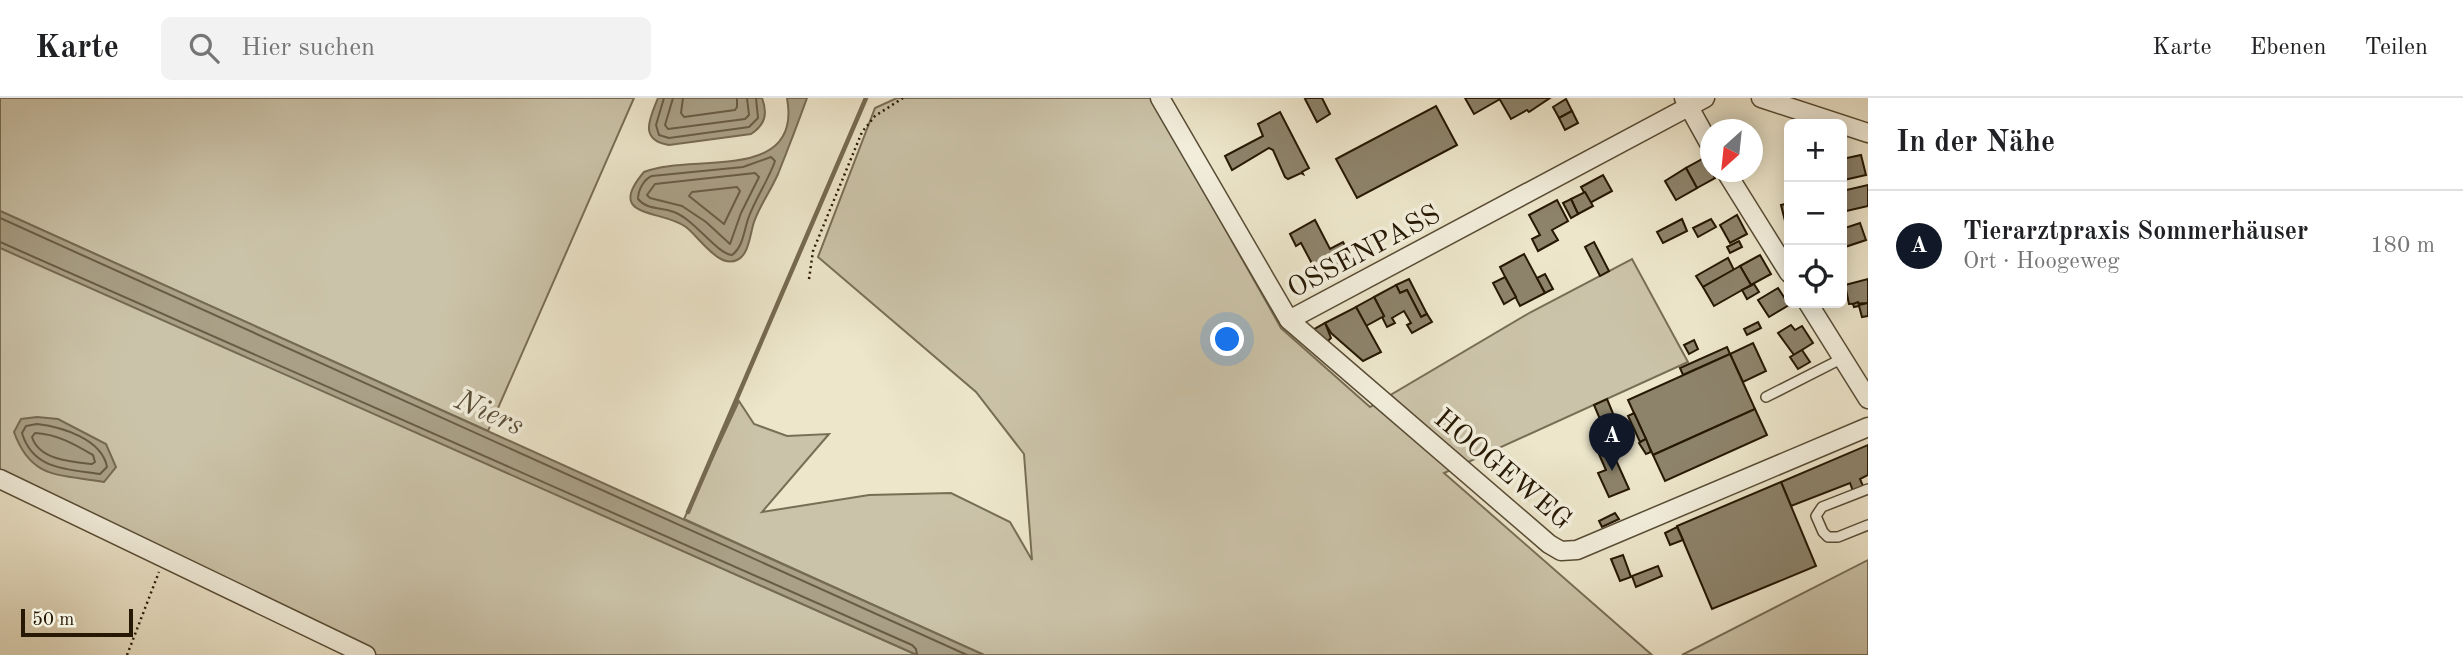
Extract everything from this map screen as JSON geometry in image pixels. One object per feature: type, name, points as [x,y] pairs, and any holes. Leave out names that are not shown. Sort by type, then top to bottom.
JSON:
[{"type":"street","name":"OSSENPASS","points":[[1160,98],[1289,320],[1686,103],[1705,98]]},
{"type":"street","points":[[1761,98],[1868,133]]},
{"type":"street","points":[[1686,103],[1700,128]]},
{"type":"street","points":[[1732,182],[1784,265]]},
{"type":"street","points":[[1811,308],[1868,399]]},
{"type":"street","name":"HOOGEWEG","points":[[1289,320],[1549,544],[1561,551],[1577,550],[1868,427]]},
{"type":"street","points":[[0,479],[366,655]]},
{"type":"lane","points":[[1766,397],[1843,358]]},
{"type":"lane","points":[[1868,489],[1822,507],[1816,516],[1828,537],[1838,537],[1868,525]]},
{"type":"path","points":[[809,279],[813,251],[862,132],[874,116],[903,98]]},
{"type":"path","points":[[127,655],[164,559]]},
{"type":"shaded area","points":[[0,98],[634,98],[488,431],[0,211]]},
{"type":"shaded area","points":[[897,98],[1157,98],[1184,156],[1281,328],[1370,407],[1531,312],[1632,259],[1688,362],[1444,473],[1652,655],[984,655],[684,519],[739,401],[754,424],[787,436],[829,434],[762,512],[869,495],[951,493],[1010,522],[1032,560],[1024,454],[976,392],[818,257],[875,108]]},
{"type":"shaded area","points":[[0,247],[917,655],[366,655],[0,479]]},
{"type":"shaded area","points":[[1868,560],[1868,655],[1682,655]]},
{"type":"water","points":[[658,98],[762,98],[765,114],[762,123],[751,134],[669,145],[659,142],[650,133],[650,120]]},
{"type":"water","points":[[787,98],[807,98],[778,174],[756,216],[747,249],[737,260],[723,260],[686,227],[633,205],[630,198],[633,187],[644,172],[664,167],[739,160],[761,154],[778,143],[787,125]]},
{"type":"water","points":[[0,211],[984,655],[917,655],[0,248]]},
{"type":"water","points":[[21,419],[58,419],[106,444],[116,467],[104,482],[61,475],[38,467],[21,448],[14,432]]},
{"type":"building","points":[[1322,98],[1330,114],[1317,122],[1305,99]]},
{"type":"building","points":[[1465,98],[1499,98],[1500,99],[1474,114]]},
{"type":"building","points":[[1499,98],[1550,98],[1529,112],[1527,110],[1511,119]]},
{"type":"building","points":[[1566,99],[1572,111],[1559,118],[1553,107]]},
{"type":"building","points":[[1436,106],[1457,145],[1357,198],[1336,159]]},
{"type":"building","points":[[1572,111],[1578,123],[1565,130],[1559,118]]},
{"type":"building","points":[[1280,112],[1309,168],[1302,172],[1303,174],[1288,179],[1273,150],[1269,148],[1232,170],[1225,156],[1263,136],[1258,124]]},
{"type":"building","points":[[1861,155],[1866,175],[1847,179],[1847,158]]},
{"type":"building","points":[[1700,160],[1700,182],[1708,182],[1697,188],[1686,168]]},
{"type":"building","points":[[1686,168],[1697,188],[1676,200],[1665,181]]},
{"type":"building","points":[[1603,175],[1612,191],[1590,203],[1581,187]]},
{"type":"building","points":[[1868,185],[1868,206],[1847,211],[1847,190]]},
{"type":"building","points":[[1585,192],[1593,206],[1578,214],[1571,199]]},
{"type":"building","points":[[1571,199],[1578,214],[1571,218],[1563,203]]},
{"type":"building","points":[[1557,200],[1568,221],[1552,230],[1558,240],[1538,251],[1532,239],[1540,235],[1529,215]]},
{"type":"building","points":[[1737,215],[1747,234],[1730,243],[1720,225]]},
{"type":"building","points":[[1682,219],[1687,231],[1663,243],[1657,232]]},
{"type":"building","points":[[1711,219],[1716,227],[1698,237],[1693,228]]},
{"type":"building","points":[[1315,220],[1330,249],[1343,242],[1351,257],[1318,275],[1301,243],[1296,246],[1290,234]]},
{"type":"building","points":[[1860,223],[1866,240],[1847,246],[1847,227]]},
{"type":"building","points":[[1739,241],[1742,247],[1730,253],[1727,247]]},
{"type":"building","points":[[1594,242],[1609,271],[1600,276],[1585,247]]},
{"type":"building","points":[[1524,254],[1545,293],[1520,306],[1500,267]]},
{"type":"building","points":[[1760,255],[1771,274],[1751,285],[1740,266]]},
{"type":"building","points":[[1728,258],[1734,270],[1703,287],[1696,276]]},
{"type":"building","points":[[1740,266],[1751,285],[1714,306],[1703,287]]},
{"type":"building","points":[[1545,274],[1553,289],[1545,293],[1537,278]]},
{"type":"building","points":[[1505,277],[1516,297],[1504,304],[1493,283]]},
{"type":"building","points":[[1409,279],[1427,314],[1421,317],[1407,290],[1400,293],[1396,285]]},
{"type":"building","points":[[1868,279],[1868,303],[1849,304],[1847,284]]},
{"type":"building","points":[[1754,284],[1759,292],[1747,299],[1742,290]]},
{"type":"building","points":[[1396,285],[1400,293],[1407,290],[1421,317],[1427,314],[1432,322],[1412,333],[1407,325],[1411,323],[1404,311],[1392,318],[1395,323],[1387,327],[1374,297]]},
{"type":"building","points":[[1778,288],[1784,297],[1784,308],[1769,317],[1758,300]]},
{"type":"building","points":[[1374,297],[1384,316],[1366,326],[1356,307]]},
{"type":"building","points":[[1858,302],[1859,305],[1868,303],[1868,316],[1862,317],[1859,306],[1854,307],[1853,304]]},
{"type":"building","points":[[1356,307],[1381,352],[1363,361],[1331,333],[1325,323]]},
{"type":"building","points":[[1758,322],[1761,328],[1747,335],[1744,329]]},
{"type":"building","points":[[1325,323],[1331,338],[1326,343],[1311,331]]},
{"type":"building","points":[[1791,325],[1795,330],[1802,326],[1813,343],[1794,355],[1778,333]]},
{"type":"building","points":[[1694,340],[1698,349],[1689,354],[1684,345]]},
{"type":"building","points":[[1753,343],[1766,371],[1743,382],[1730,354]]},
{"type":"building","points":[[1727,347],[1730,354],[1683,375],[1680,368]]},
{"type":"building","points":[[1802,350],[1810,362],[1798,369],[1790,357]]},
{"type":"building","points":[[1730,354],[1755,409],[1653,455],[1628,400]]},
{"type":"building","points":[[1607,399],[1621,433],[1608,438],[1594,405]]},
{"type":"building","points":[[1755,409],[1767,435],[1665,481],[1653,455]]},
{"type":"building","points":[[1634,413],[1646,439],[1640,442],[1628,416]]},
{"type":"building","points":[[1646,439],[1651,452],[1646,454],[1639,443]]},
{"type":"building","points":[[1868,445],[1868,475],[1860,479],[1863,486],[1853,491],[1850,483],[1791,506],[1781,482]]},
{"type":"building","points":[[1610,447],[1629,489],[1609,497],[1598,473],[1606,470],[1598,452]]},
{"type":"building","points":[[1781,482],[1816,566],[1712,609],[1677,526]]},
{"type":"building","points":[[1536,484],[1541,489],[1528,500],[1523,495]]},
{"type":"building","points":[[1615,513],[1619,519],[1602,527],[1599,521]]},
{"type":"building","points":[[1677,527],[1683,540],[1670,545],[1665,533]]},
{"type":"building","points":[[1623,555],[1631,577],[1620,581],[1611,559]]},
{"type":"building","points":[[1658,566],[1662,576],[1636,587],[1632,576]]},
{"type":"waterway","points":[[688,512],[866,98]]},
{"type":"place","name":"Tierarztpraxis Sommerhäuser","points":[[1612,471]]},
{"type":"water label","name":"Niers","points":[[490,412]]}]
